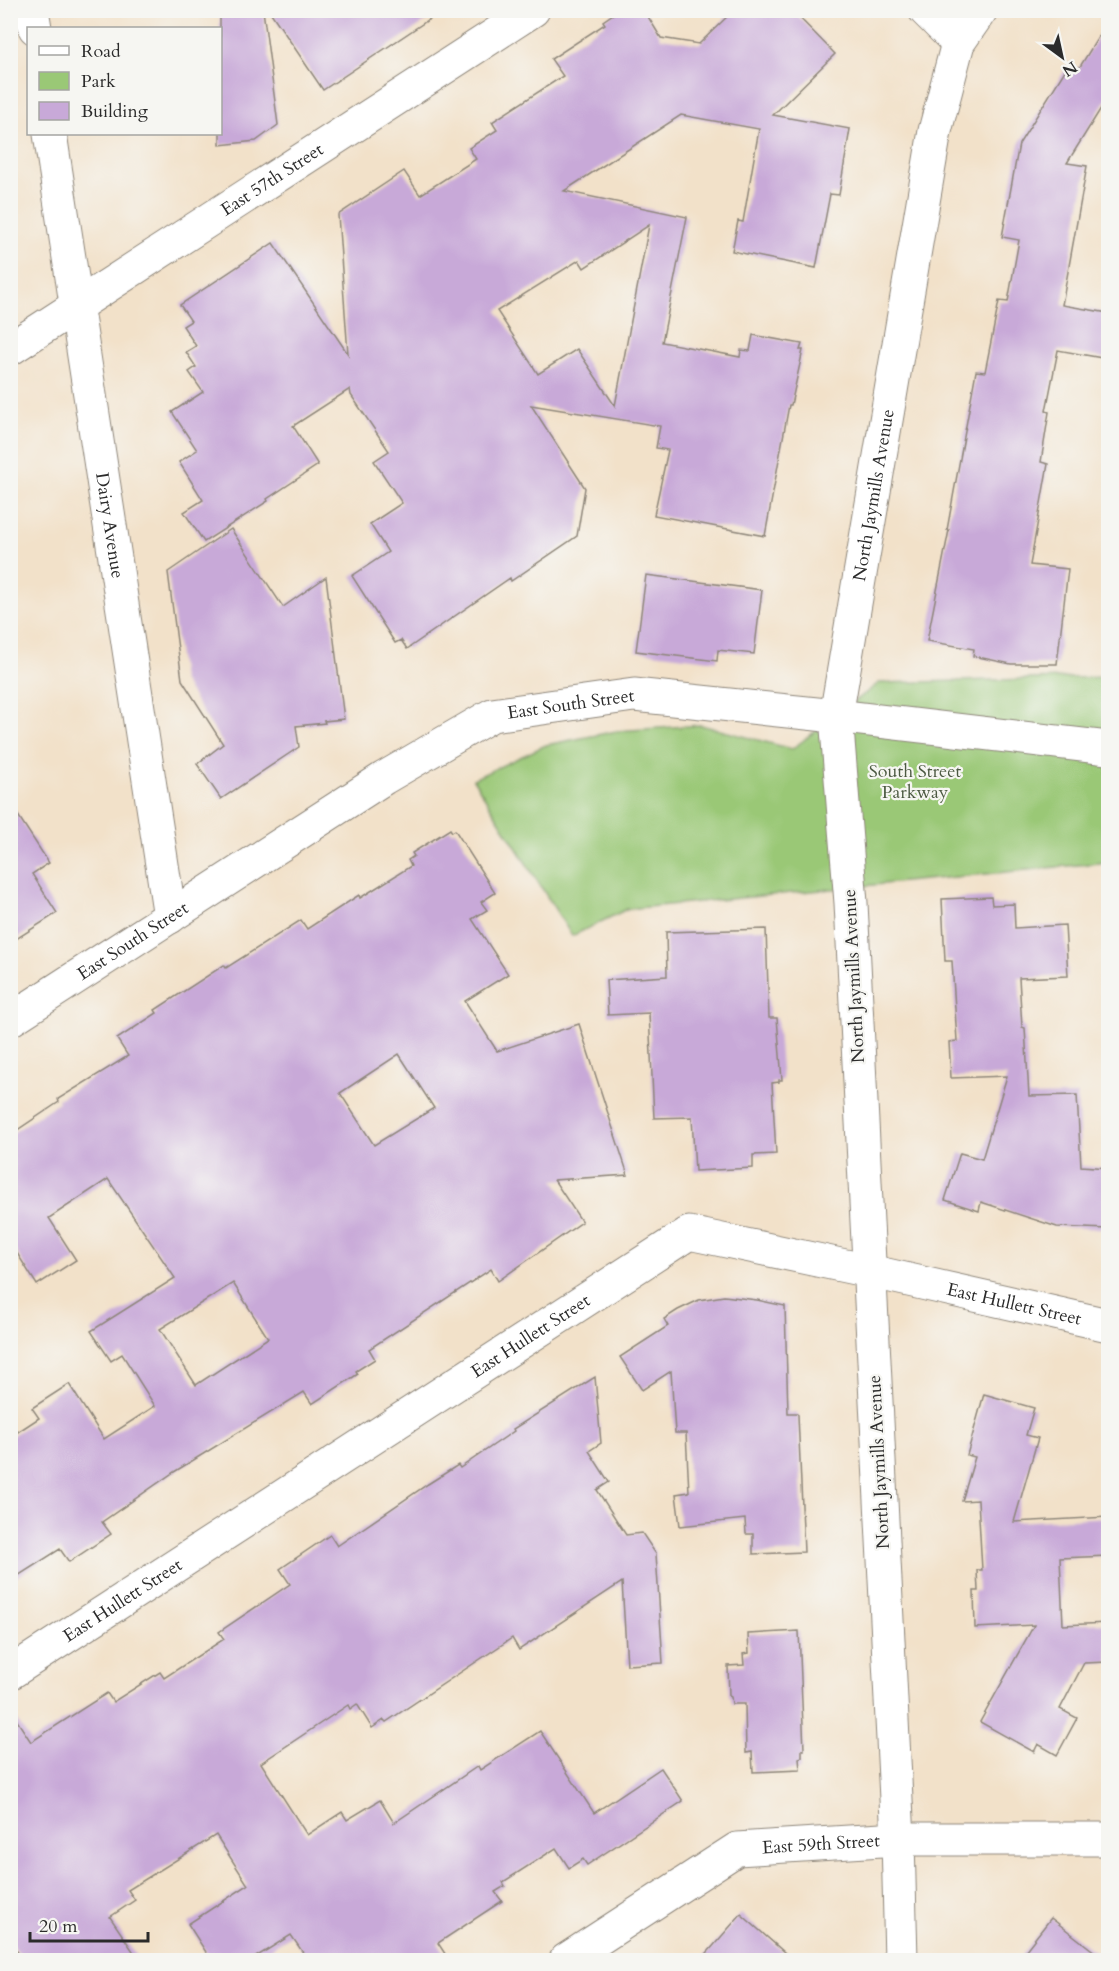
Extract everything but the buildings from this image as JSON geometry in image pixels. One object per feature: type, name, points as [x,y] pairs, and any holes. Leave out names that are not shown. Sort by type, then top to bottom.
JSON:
[{"type":"street","points":[[32,10],[34,27]]},
{"type":"street","name":"East 57th Street","points":[[10,349],[533,10]]},
{"type":"street","points":[[925,10],[958,43]]},
{"type":"street","name":"North Jaymills Avenue","points":[[901,1960],[851,903],[836,716],[935,131],[958,43],[981,10]]},
{"type":"street","name":"Dairy Avenue","points":[[50,135],[170,917]]},
{"type":"street","name":"East South Street","points":[[10,1020],[384,778],[492,715],[634,695],[1108,748]]},
{"type":"street","name":"East Hullett Street","points":[[10,1673],[689,1233],[1108,1325]]},
{"type":"street","name":"East 59th Street","points":[[566,1960],[737,1849],[897,1839],[1108,1839]]},
{"type":"green space","name":"South Street Parkway","points":[[1108,677],[1108,862],[627,909],[572,936],[473,779],[546,745],[617,731],[701,725],[792,749],[879,683]]}]
